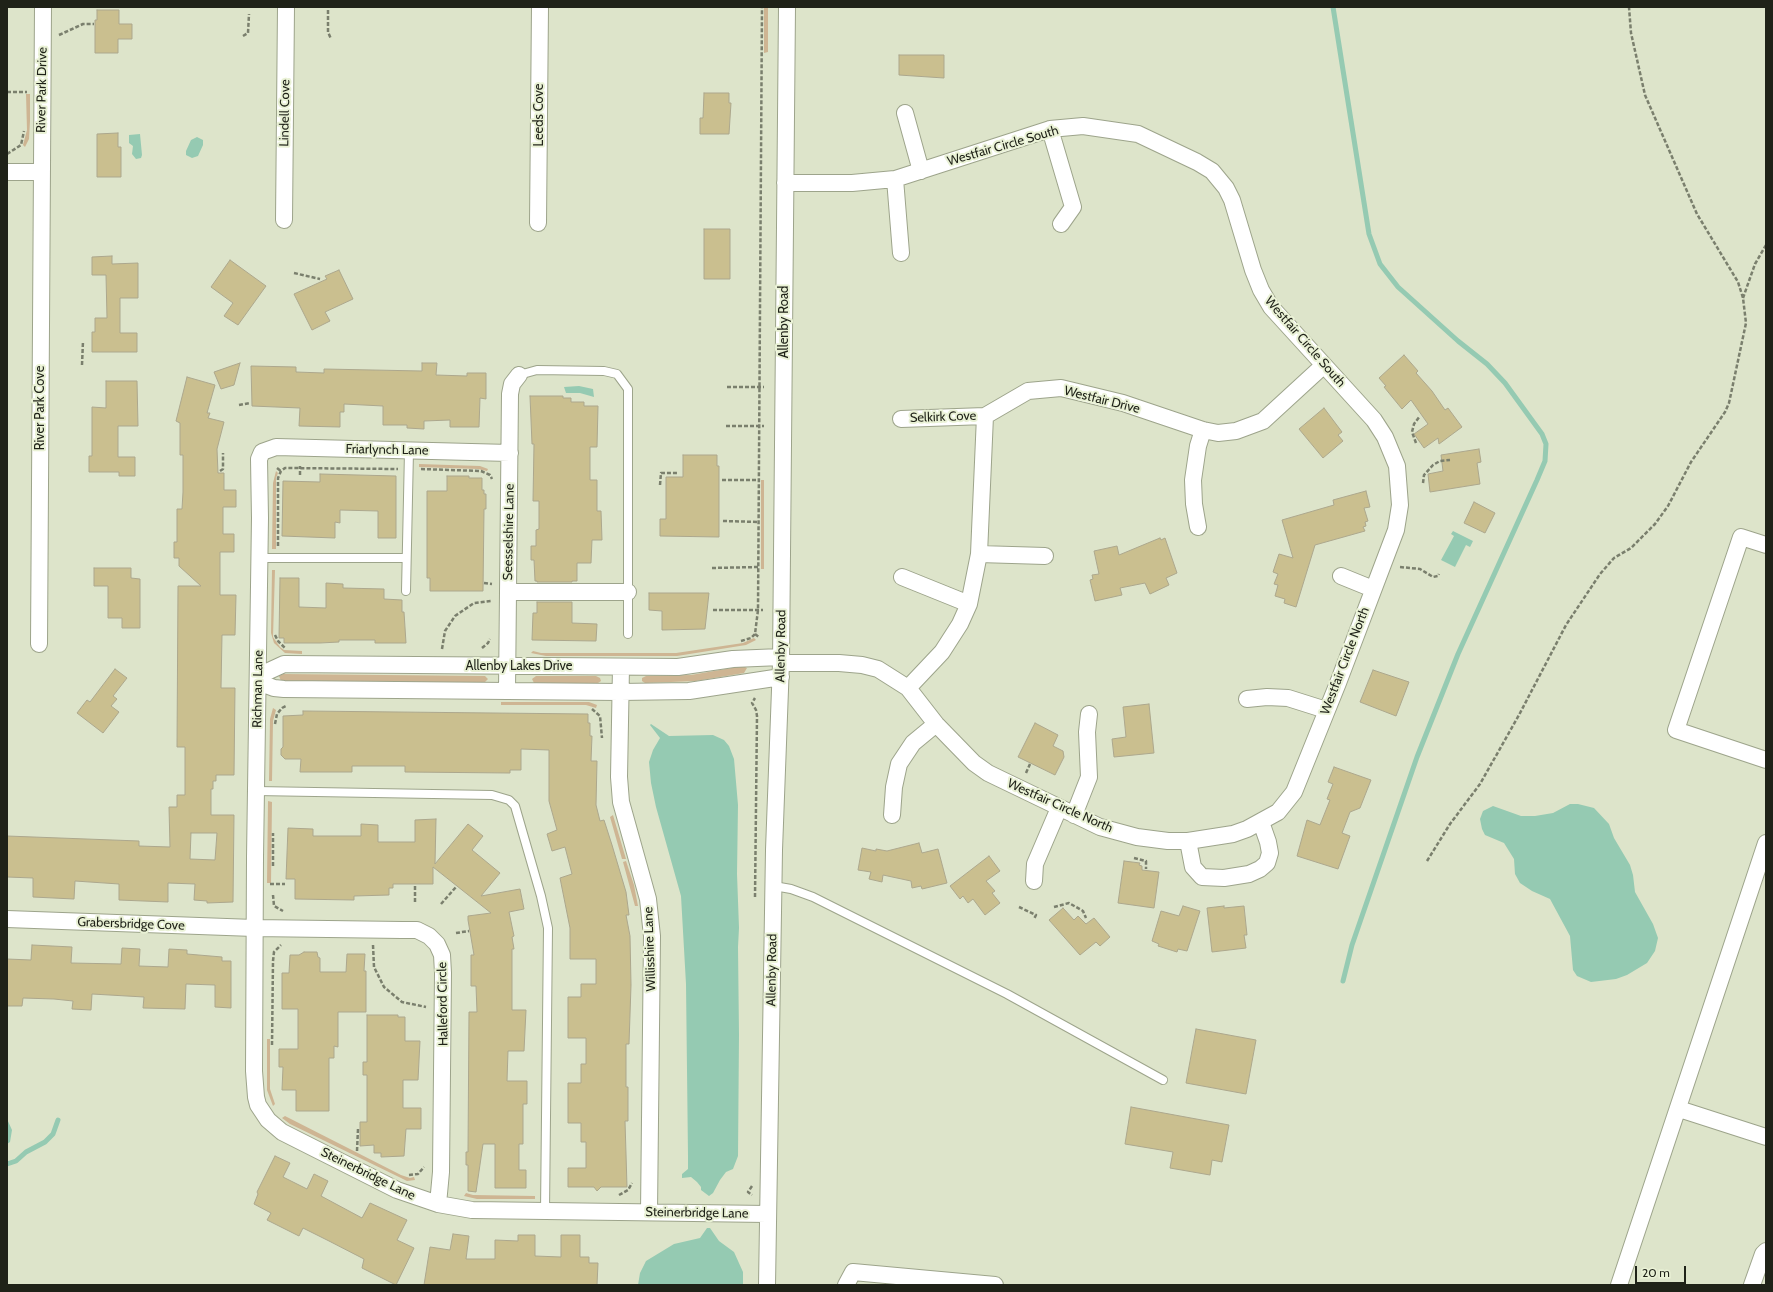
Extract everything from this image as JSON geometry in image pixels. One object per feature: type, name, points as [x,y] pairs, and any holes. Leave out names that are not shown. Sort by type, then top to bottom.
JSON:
[{"type":"street","name":"River Park Drive","points":[[40,172],[42,7]]},
{"type":"street","name":"Lindell Cove","points":[[284,220],[286,7]]},
{"type":"street","name":"Leeds Cove","points":[[538,223],[540,7]]},
{"type":"street","name":"Allenby Road","points":[[767,1285],[767,1214],[774,886],[781,666],[787,7]]},
{"type":"street","points":[[905,113],[921,171]]},
{"type":"street","name":"Westfair Circle South","points":[[785,183],[852,183],[895,179],[1050,129],[1083,126],[1138,134],[1197,162],[1212,171],[1226,188],[1232,200],[1261,290],[1271,307],[1380,429],[1393,453],[1397,466],[1400,486],[1399,516],[1396,530],[1373,589]]},
{"type":"street","points":[[1050,129],[1073,207],[1061,224]]},
{"type":"street","points":[[7,172],[40,172]]},
{"type":"street","name":"River Park Cove","points":[[39,644],[40,172]]},
{"type":"street","points":[[895,179],[901,253]]},
{"type":"street","name":"Westfair Drive","points":[[985,416],[1028,391],[1061,388],[1123,403],[1202,430],[1218,433],[1236,431],[1263,421],[1324,365]]},
{"type":"street","name":"Seesselshire Lane","points":[[507,691],[510,394],[512,384],[519,375]]},
{"type":"street","points":[[908,688],[942,652],[960,624],[969,604],[979,554],[985,416]]},
{"type":"street","name":"Selkirk Cove","points":[[901,419],[985,416]]},
{"type":"street","points":[[1198,527],[1194,504],[1193,480],[1202,430]]},
{"type":"street","name":"Friarlynch Lane","points":[[265,451],[276,447],[510,453]]},
{"type":"street","name":"Richman Lane","points":[[254,928],[258,679],[259,459],[265,451]]},
{"type":"street","points":[[1766,546],[1741,537],[1676,730],[1766,760]]},
{"type":"street","points":[[979,554],[1044,556]]},
{"type":"street","points":[[1342,576],[1373,589]]},
{"type":"street","points":[[902,577],[969,604]]},
{"type":"street","name":"Westfair Circle North","points":[[781,666],[862,665],[878,669],[908,688],[936,724],[974,763],[988,773],[1066,812],[1100,827],[1153,840],[1188,841],[1233,834],[1261,822],[1278,812],[1294,792],[1373,589]]},
{"type":"street","points":[[508,592],[628,592]]},
{"type":"street","name":"Allenby Lakes Drive","points":[[258,679],[284,664],[678,667],[733,659],[781,666]]},
{"type":"street","name":"Willisshire Lane","points":[[621,666],[619,778],[621,802],[648,899],[651,930],[650,1212]]},
{"type":"street","name":"Allenby Lakes Drive","points":[[258,679],[274,688],[284,689],[620,692],[689,691],[781,666]]},
{"type":"street","points":[[1247,699],[1288,698],[1326,710]]},
{"type":"street","points":[[1034,881],[1035,864],[1089,777],[1087,732],[1089,714]]},
{"type":"street","points":[[892,815],[894,787],[899,764],[913,743],[936,724]]},
{"type":"street","points":[[1188,841],[1193,867],[1202,877],[1224,878],[1249,874],[1260,869],[1267,863],[1270,854],[1268,842],[1261,822]]},
{"type":"street","points":[[1619,1285],[1766,843]]},
{"type":"street","name":"Grabersbridge Cove","points":[[7,919],[254,928]]},
{"type":"street","name":"Steinerbridge Lane","points":[[254,928],[255,1088],[258,1105],[265,1117],[274,1127],[282,1132],[397,1190],[438,1204],[472,1210],[767,1214]]},
{"type":"street","name":"Halleford Circle","points":[[254,928],[417,930],[429,936],[437,944],[442,955],[444,1012],[441,1172],[438,1204]]},
{"type":"street","points":[[1678,1109],[1766,1137]]},
{"type":"street","points":[[1752,1285],[1763,1254],[1766,1251]]},
{"type":"street","points":[[846,1285],[853,1272],[995,1285]]},
{"type":"lane","points":[[519,375],[537,370],[604,371],[617,374],[628,389],[628,634]]},
{"type":"lane","points":[[406,591],[409,451]]},
{"type":"lane","points":[[259,558],[406,558]]},
{"type":"lane","points":[[256,791],[492,795],[509,800],[514,806],[541,896],[548,928],[545,1211]]},
{"type":"lane","points":[[774,886],[791,889],[813,897],[896,938],[1007,994],[1163,1080]]},
{"type":"path","points":[[738,641],[750,638],[755,634],[758,610],[762,7]]},
{"type":"path","points":[[1427,861],[1450,824],[1480,784],[1519,715],[1566,625],[1600,574],[1614,558],[1631,548],[1655,524],[1668,506],[1691,462],[1725,412],[1729,403],[1746,323],[1743,298],[1738,282],[1697,214],[1645,95],[1631,33],[1629,7]]},
{"type":"path","points":[[328,10],[328,32],[331,39]]},
{"type":"path","points":[[243,36],[248,33],[249,14]]},
{"type":"path","points":[[55,35],[63,34],[83,24],[94,24]]},
{"type":"path","points":[[24,99],[25,85]]},
{"type":"path","points":[[7,92],[30,92]]},
{"type":"path","points":[[7,154],[19,148],[23,140],[24,126]]},
{"type":"path","points":[[19,148],[22,151]]},
{"type":"path","points":[[1743,298],[1754,264],[1766,245]]},
{"type":"path","points":[[294,272],[320,279]]},
{"type":"path","points":[[82,365],[83,341]]},
{"type":"path","points":[[727,387],[764,386]]},
{"type":"path","points":[[239,405],[250,403]]},
{"type":"path","points":[[1416,443],[1412,432],[1414,424],[1420,416]]},
{"type":"path","points":[[726,426],[764,426]]},
{"type":"path","points":[[220,471],[223,469],[223,453]]},
{"type":"path","points":[[1423,483],[1426,471],[1433,465],[1440,461],[1450,460]]},
{"type":"path","points":[[300,461],[300,475]]},
{"type":"path","points":[[277,468],[281,471]]},
{"type":"path","points":[[660,486],[661,473],[677,473]]},
{"type":"path","points":[[722,480],[759,480]]},
{"type":"path","points":[[723,521],[759,522]]},
{"type":"path","points":[[1400,567],[1420,569],[1433,577],[1439,574]]},
{"type":"path","points":[[712,568],[758,568]]},
{"type":"path","points":[[442,649],[446,631],[455,616],[474,603],[491,601]]},
{"type":"path","points":[[713,610],[763,610]]},
{"type":"path","points":[[755,634],[759,637]]},
{"type":"path","points":[[477,650],[486,645],[491,635]]},
{"type":"path","points":[[486,645],[491,649]]},
{"type":"path","points":[[438,649],[450,649]]},
{"type":"path","points":[[274,730],[279,710],[291,705]]},
{"type":"path","points":[[591,708],[600,716],[602,745]]},
{"type":"path","points":[[273,869],[274,830]]},
{"type":"path","points":[[1134,858],[1146,861],[1146,868]]},
{"type":"path","points":[[273,876],[274,906],[281,911],[289,912]]},
{"type":"path","points":[[267,884],[285,884]]},
{"type":"path","points":[[415,886],[415,902]]},
{"type":"path","points":[[441,904],[456,887]]},
{"type":"path","points":[[1054,907],[1069,903],[1083,911],[1086,918]]},
{"type":"path","points":[[1019,907],[1036,915],[1034,918]]},
{"type":"path","points":[[456,933],[469,931]]},
{"type":"path","points":[[366,943],[380,943]]},
{"type":"path","points":[[373,943],[372,952],[374,967],[384,987],[402,1002],[426,1007]]},
{"type":"path","points":[[274,952],[284,944]]},
{"type":"path","points":[[272,948],[274,952],[272,1047]]},
{"type":"path","points":[[426,1002],[426,1014]]},
{"type":"path","points":[[357,1150],[358,1129]]},
{"type":"path","points":[[350,1147],[362,1153]]},
{"type":"path","points":[[405,1175],[418,1174],[425,1165]]},
{"type":"path","points":[[418,1174],[421,1178]]},
{"type":"path","points":[[612,1194],[619,1195],[628,1190],[632,1182]]},
{"type":"path","points":[[628,1190],[632,1194]]},
{"type":"shaded area","points":[[764,7],[768,7],[768,52],[764,53]]},
{"type":"shaded area","points":[[26,94],[30,94],[30,121],[29,139],[25,147],[23,145],[27,130]]},
{"type":"shaded area","points":[[140,134],[142,155],[141,158],[136,159],[132,154],[133,146],[129,143],[129,135]]},
{"type":"shaded area","points":[[197,137],[203,140],[203,145],[198,156],[192,158],[186,155],[186,151],[191,140]]},
{"type":"shaded area","points":[[579,386],[593,389],[594,397],[580,393],[566,393],[564,387]]},
{"type":"shaded area","points":[[419,464],[480,466],[488,469],[487,471],[478,469],[419,467]]},
{"type":"shaded area","points":[[276,471],[278,473],[276,478],[276,549],[272,549],[273,483]]},
{"type":"shaded area","points":[[761,480],[764,480],[764,569],[761,569]]},
{"type":"shaded area","points":[[1453,531],[1473,541],[1470,547],[1466,545],[1455,567],[1441,560],[1454,536],[1451,534]]},
{"type":"shaded area","points":[[272,570],[275,570],[273,637],[284,650],[302,651],[302,654],[285,653],[274,643],[271,633]]},
{"type":"shaded area","points":[[754,638],[756,640],[746,645],[677,656],[546,656],[531,653],[533,651],[541,653],[676,653],[743,643]]},
{"type":"shaded area","points":[[743,666],[747,668],[744,673],[696,681],[645,683],[642,681],[642,678],[646,676],[691,675]]},
{"type":"shaded area","points":[[283,674],[485,676],[488,679],[484,683],[281,681],[279,676]]},
{"type":"shaded area","points":[[536,676],[596,676],[600,678],[601,681],[598,683],[534,683],[532,679]]},
{"type":"shaded area","points":[[501,702],[589,702],[597,705],[596,708],[586,705],[501,705]]},
{"type":"shaded area","points":[[273,708],[276,710],[273,721],[272,781],[269,781],[270,719]]},
{"type":"shaded area","points":[[651,724],[669,736],[713,735],[724,740],[729,746],[734,759],[738,805],[738,1156],[733,1169],[726,1172],[713,1193],[709,1196],[701,1190],[701,1187],[691,1177],[682,1178],[682,1174],[688,1169],[688,1156],[686,984],[681,896],[656,807],[651,783],[649,762],[653,750],[660,738],[650,725]]},
{"type":"shaded area","points":[[268,801],[272,802],[271,883],[267,883]]},
{"type":"shaded area","points":[[1570,804],[1578,804],[1594,808],[1609,824],[1614,838],[1630,865],[1635,892],[1653,924],[1658,938],[1655,951],[1647,963],[1627,975],[1616,979],[1591,982],[1577,976],[1573,970],[1570,936],[1550,899],[1532,891],[1520,883],[1515,874],[1514,859],[1504,843],[1485,835],[1482,829],[1480,819],[1483,811],[1493,806],[1521,816],[1535,816],[1553,813]]},
{"type":"shaded area","points":[[613,815],[626,859],[622,859],[610,817]]},
{"type":"shaded area","points":[[626,861],[634,885],[638,906],[635,906],[623,862]]},
{"type":"shaded area","points":[[267,1039],[270,1039],[270,1089],[275,1104],[273,1106],[267,1090]]},
{"type":"shaded area","points":[[285,1116],[401,1175],[410,1178],[414,1177],[415,1180],[407,1181],[290,1124],[282,1118]]},
{"type":"shaded area","points":[[7,1119],[12,1130],[10,1142],[7,1144]]},
{"type":"shaded area","points":[[466,1193],[473,1195],[535,1196],[535,1199],[477,1199],[464,1196]]},
{"type":"shaded area","points":[[707,1228],[710,1228],[719,1241],[734,1252],[743,1272],[743,1285],[638,1285],[640,1273],[646,1261],[674,1244],[700,1238]]},
{"type":"building","points":[[97,10],[119,10],[119,24],[132,24],[132,39],[118,39],[118,53],[95,53],[95,20],[97,20]]},
{"type":"building","points":[[899,55],[944,55],[944,78],[899,75]]},
{"type":"building","points":[[704,93],[729,93],[729,103],[731,103],[729,134],[700,134],[700,118],[703,118]]},
{"type":"building","points":[[118,133],[118,147],[121,147],[121,177],[97,177],[97,134]]},
{"type":"building","points":[[704,229],[730,229],[730,279],[704,279]]},
{"type":"building","points":[[112,256],[112,264],[138,263],[138,298],[120,298],[120,333],[137,333],[137,352],[92,352],[92,332],[95,332],[95,318],[107,318],[106,275],[92,275],[92,257]]},
{"type":"building","points":[[230,260],[266,286],[238,325],[224,316],[233,303],[211,287]]},
{"type":"building","points":[[339,270],[353,299],[325,312],[330,321],[312,330],[294,294],[327,279],[325,276]]},
{"type":"building","points":[[1404,355],[1418,371],[1416,373],[1432,391],[1445,410],[1448,408],[1462,427],[1439,444],[1438,438],[1424,448],[1414,434],[1428,424],[1411,400],[1402,409],[1384,387],[1386,386],[1379,378]]},
{"type":"building","points":[[240,363],[234,385],[221,389],[214,372]]},
{"type":"building","points":[[422,363],[437,363],[436,375],[467,376],[467,373],[486,373],[486,399],[480,398],[479,427],[450,427],[450,420],[424,421],[424,429],[407,428],[407,425],[383,425],[383,406],[344,404],[344,412],[340,412],[340,427],[299,426],[300,408],[252,406],[251,366],[296,367],[296,372],[324,373],[324,369],[422,371]]},
{"type":"building","points":[[187,377],[215,385],[207,413],[210,413],[208,418],[224,422],[217,449],[218,473],[224,473],[224,490],[236,490],[236,507],[223,507],[223,534],[234,534],[234,552],[220,552],[220,595],[236,595],[235,635],[222,635],[221,688],[235,688],[234,775],[216,775],[216,781],[213,781],[213,789],[211,789],[211,815],[234,815],[233,902],[207,903],[207,901],[194,900],[195,884],[168,883],[168,902],[119,900],[119,884],[75,881],[74,899],[33,897],[33,878],[7,877],[7,836],[139,841],[139,846],[170,847],[169,807],[177,807],[177,795],[185,795],[185,747],[177,747],[178,586],[201,586],[179,566],[179,558],[174,558],[174,542],[177,542],[177,509],[182,509],[183,492],[183,455],[180,455],[180,423],[176,421]],"holes":[[[191,833],[217,833],[215,860],[190,859]]]},
{"type":"building","points":[[106,381],[137,381],[138,426],[118,426],[118,457],[135,457],[135,476],[119,476],[119,472],[89,472],[89,456],[92,456],[92,407],[106,408]]},
{"type":"building","points":[[530,396],[563,396],[563,398],[571,398],[571,402],[584,402],[584,406],[598,406],[597,447],[590,447],[590,480],[597,480],[597,511],[601,511],[602,540],[592,540],[591,563],[577,563],[577,581],[535,581],[534,560],[531,560],[531,546],[536,546],[536,530],[539,529],[539,501],[533,501],[534,444],[532,444]]},
{"type":"building","points":[[1324,408],[1342,432],[1338,435],[1343,441],[1323,458],[1299,429]]},
{"type":"building","points":[[1479,449],[1481,462],[1477,463],[1480,484],[1430,492],[1428,474],[1443,471],[1441,455]]},
{"type":"building","points":[[683,455],[717,455],[717,466],[719,466],[719,537],[660,536],[660,519],[666,519],[666,477],[683,477]]},
{"type":"building","points":[[320,474],[396,476],[396,538],[378,538],[378,511],[340,510],[340,523],[335,522],[335,538],[282,536],[283,481],[320,482]]},
{"type":"building","points":[[447,476],[469,476],[469,478],[482,478],[482,490],[484,490],[484,494],[486,494],[486,509],[484,509],[483,591],[430,591],[430,578],[427,578],[427,491],[447,491]]},
{"type":"building","points":[[1366,491],[1370,507],[1364,508],[1368,521],[1365,522],[1366,526],[1363,527],[1365,531],[1315,545],[1296,607],[1284,603],[1285,599],[1275,596],[1278,585],[1274,584],[1278,574],[1273,572],[1279,554],[1293,558],[1282,520],[1334,505],[1333,500]]},
{"type":"building","points":[[1474,502],[1495,513],[1485,533],[1464,523]]},
{"type":"building","points":[[1160,538],[1161,540],[1165,538],[1177,573],[1166,578],[1169,585],[1150,594],[1145,583],[1120,588],[1122,595],[1095,601],[1090,580],[1093,579],[1092,575],[1099,574],[1094,551],[1117,546],[1119,555]]},
{"type":"building","points":[[94,568],[131,568],[131,578],[140,579],[140,628],[122,628],[122,618],[108,618],[108,586],[94,586]]},
{"type":"building","points":[[280,578],[299,578],[299,607],[326,608],[326,583],[343,584],[343,588],[384,589],[384,599],[402,600],[406,643],[375,643],[375,640],[339,640],[339,642],[284,643],[284,638],[279,638]]},
{"type":"building","points":[[649,593],[709,593],[705,629],[662,630],[662,611],[649,610]]},
{"type":"building","points":[[537,602],[572,602],[572,623],[597,624],[596,641],[532,640],[533,613],[537,613]]},
{"type":"building","points":[[115,669],[127,678],[113,696],[117,699],[111,706],[119,712],[103,733],[77,713],[87,700],[90,702]]},
{"type":"building","points":[[1373,670],[1409,682],[1396,716],[1360,702]]},
{"type":"building","points":[[1149,704],[1154,753],[1114,757],[1112,739],[1126,737],[1123,707]]},
{"type":"building","points":[[303,711],[588,714],[590,736],[592,736],[591,761],[597,761],[596,805],[600,821],[604,820],[612,845],[626,892],[629,915],[626,915],[630,936],[631,985],[629,1044],[626,1044],[626,1087],[628,1087],[628,1121],[625,1121],[627,1187],[601,1187],[597,1191],[594,1187],[568,1187],[568,1168],[586,1168],[586,1142],[581,1142],[581,1123],[568,1123],[568,1083],[581,1083],[581,1064],[586,1064],[586,1038],[568,1038],[568,997],[581,997],[581,984],[596,984],[596,959],[570,959],[570,928],[560,878],[572,874],[565,847],[552,851],[547,834],[557,830],[549,801],[549,750],[521,749],[521,770],[510,770],[510,773],[405,772],[405,766],[352,766],[352,772],[300,772],[301,759],[285,759],[281,755],[281,749],[283,747],[283,716],[303,715]]},
{"type":"building","points":[[1035,723],[1058,735],[1053,746],[1063,751],[1064,757],[1055,775],[1018,757]]},
{"type":"building","points":[[1334,767],[1371,780],[1360,808],[1350,812],[1342,833],[1350,836],[1338,869],[1297,856],[1307,820],[1320,825],[1330,800],[1327,799],[1333,784],[1328,782]]},
{"type":"building","points":[[436,819],[435,864],[468,824],[483,836],[472,850],[500,873],[481,896],[520,889],[524,909],[509,912],[514,936],[512,937],[514,949],[512,949],[512,1010],[526,1010],[524,1051],[508,1051],[507,1081],[527,1081],[527,1104],[523,1104],[523,1144],[519,1144],[519,1170],[526,1170],[526,1188],[495,1188],[495,1144],[483,1144],[476,1192],[468,1191],[468,1165],[466,1165],[466,1152],[468,1152],[469,1012],[477,1012],[476,986],[471,986],[471,955],[474,955],[468,916],[491,913],[433,867],[433,884],[393,884],[393,888],[389,888],[389,895],[354,896],[354,900],[295,899],[295,879],[286,879],[288,828],[313,829],[313,836],[361,836],[361,824],[378,825],[378,842],[415,842],[415,820]]},
{"type":"building","points":[[919,843],[922,853],[938,849],[947,883],[922,889],[921,886],[912,888],[911,881],[883,875],[882,882],[869,879],[871,872],[858,870],[862,848],[876,851],[876,849],[887,851]]},
{"type":"building","points":[[989,856],[1000,871],[986,881],[995,891],[992,893],[1000,903],[985,915],[973,899],[968,903],[963,896],[960,899],[950,886]]},
{"type":"building","points":[[1124,861],[1140,863],[1139,865],[1142,866],[1142,870],[1159,872],[1154,908],[1118,903]]},
{"type":"building","points":[[1183,906],[1200,911],[1187,951],[1178,949],[1177,952],[1158,946],[1159,944],[1152,941],[1161,911],[1179,916]]},
{"type":"building","points":[[1224,906],[1224,908],[1244,906],[1247,935],[1244,935],[1246,948],[1212,952],[1207,908]]},
{"type":"building","points":[[1063,908],[1074,920],[1078,916],[1086,924],[1094,918],[1110,937],[1100,946],[1096,942],[1080,955],[1049,920]]},
{"type":"building","points":[[32,945],[72,947],[71,963],[121,964],[122,948],[140,949],[139,966],[168,967],[169,949],[187,950],[187,954],[222,957],[222,961],[231,961],[231,1008],[215,1007],[215,985],[186,984],[185,1009],[143,1008],[144,997],[92,994],[91,1010],[72,1009],[73,1001],[54,999],[23,998],[22,1006],[7,1006],[7,959],[31,960]]},
{"type":"building","points":[[304,952],[317,952],[318,957],[320,958],[320,972],[346,972],[347,954],[365,954],[364,971],[366,971],[366,1012],[338,1012],[338,1047],[334,1046],[334,1058],[329,1058],[329,1111],[296,1111],[296,1090],[282,1090],[283,1067],[279,1067],[279,1049],[298,1049],[298,1009],[282,1009],[282,973],[289,973],[290,955],[299,955]]},
{"type":"building","points":[[367,1015],[398,1015],[398,1017],[405,1017],[405,1041],[420,1041],[418,1080],[403,1080],[403,1108],[421,1108],[421,1129],[406,1129],[404,1156],[381,1157],[381,1153],[374,1153],[374,1145],[360,1146],[360,1122],[367,1122],[367,1075],[363,1075],[363,1062],[367,1062]]},
{"type":"building","points":[[1196,1029],[1256,1040],[1246,1094],[1186,1083]]},
{"type":"building","points":[[1131,1107],[1229,1125],[1222,1162],[1212,1160],[1210,1175],[1170,1168],[1173,1152],[1125,1144]]},
{"type":"building","points":[[275,1156],[290,1163],[283,1177],[307,1189],[314,1174],[328,1181],[321,1196],[362,1218],[370,1203],[407,1220],[397,1240],[414,1248],[396,1285],[362,1268],[364,1259],[329,1241],[303,1228],[299,1236],[267,1220],[271,1213],[254,1204],[258,1194],[257,1192]]},
{"type":"building","points":[[453,1234],[469,1236],[466,1259],[495,1259],[495,1240],[518,1241],[518,1235],[535,1235],[535,1256],[561,1257],[561,1235],[580,1235],[580,1257],[589,1257],[589,1263],[598,1263],[597,1285],[424,1285],[430,1247],[450,1250]]},
{"type":"waterway","points":[[1333,7],[1369,234],[1380,264],[1398,287],[1458,341],[1487,364],[1505,383],[1542,434],[1546,444],[1545,461],[1458,654],[1417,757],[1352,945],[1343,981]]},
{"type":"waterway","points":[[7,1164],[16,1161],[26,1152],[45,1142],[53,1134],[58,1120]]}]
